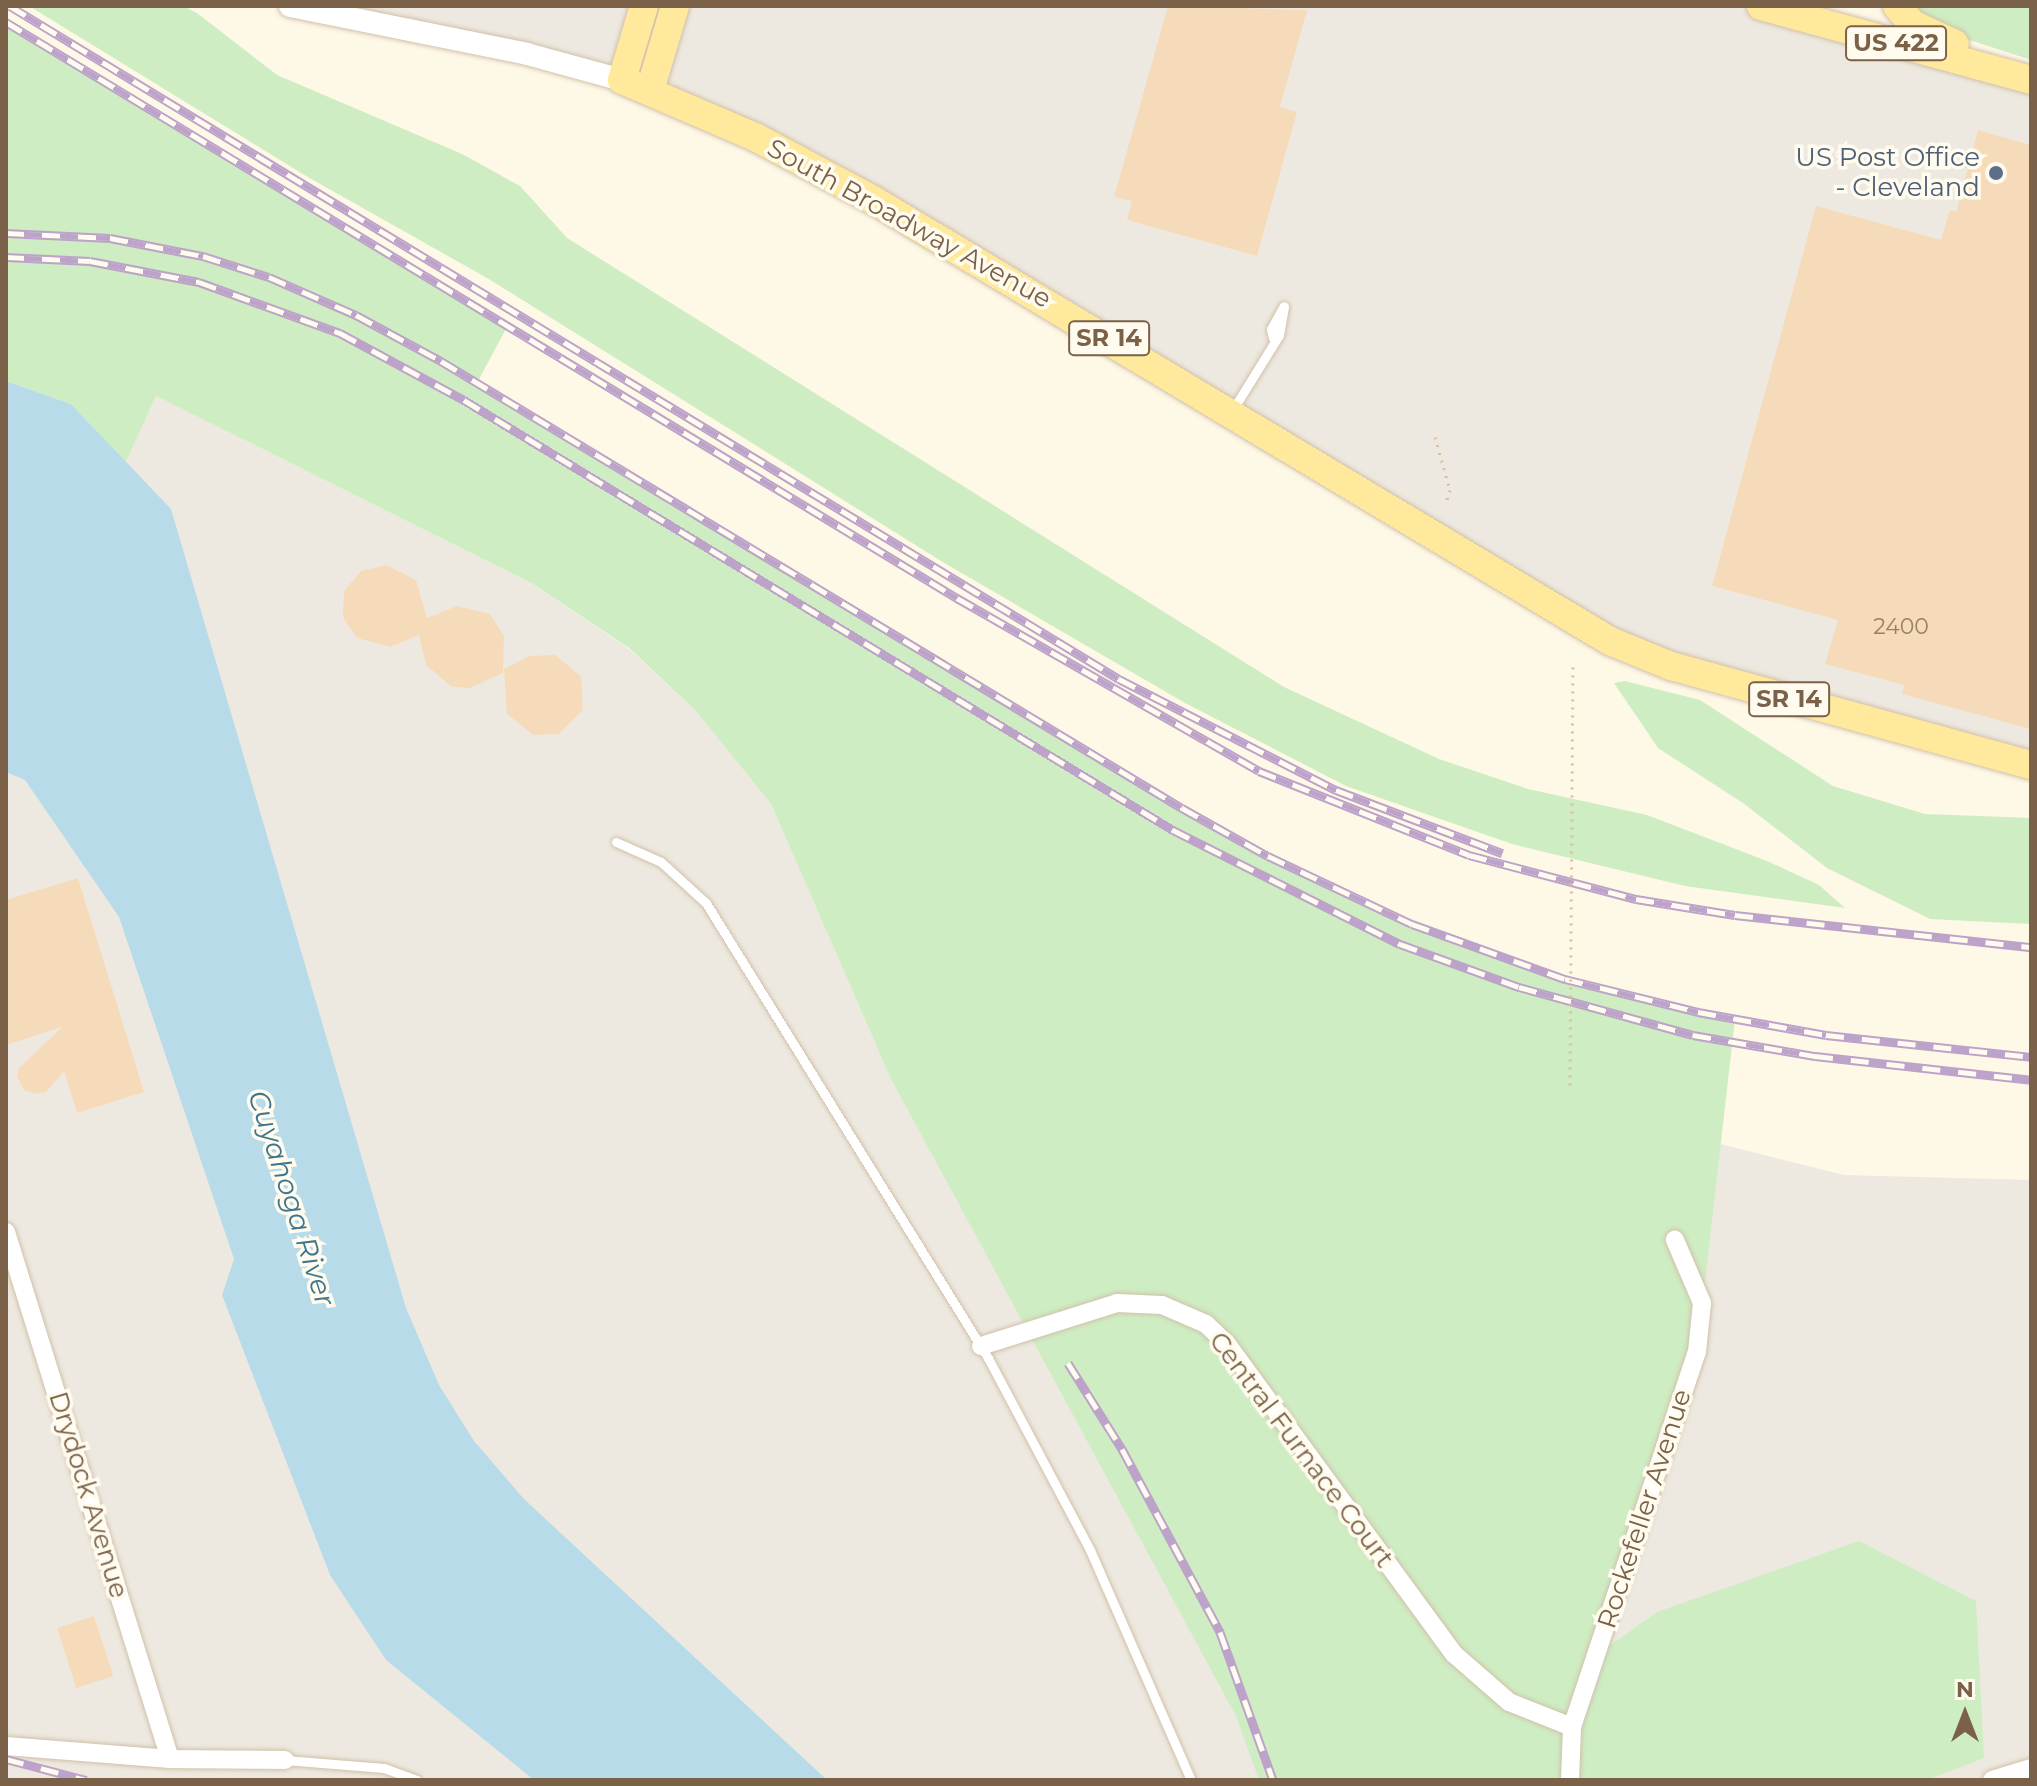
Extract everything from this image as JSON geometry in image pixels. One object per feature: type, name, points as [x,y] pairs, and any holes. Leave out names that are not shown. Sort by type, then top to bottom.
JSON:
[{"type":"main road","points":[[622,80],[644,6]]},
{"type":"main road","points":[[650,90],[675,6]]},
{"type":"main road","name":"US 422","points":[[1761,6],[1840,17],[2031,80]]},
{"type":"main road","points":[[1897,6],[1930,36],[2031,65]]},
{"type":"main road","name":"South Broadway Avenue","points":[[622,80],[757,138],[875,201],[1232,411],[1610,641],[1671,666],[2031,765]]},
{"type":"street","points":[[290,6],[527,54],[622,80]]},
{"type":"street","name":"Drydock Avenue","points":[[6,1232],[170,1759]]},
{"type":"street","name":"Rockefeller Avenue","points":[[1570,1780],[1572,1727],[1697,1352],[1702,1303],[1675,1240]]},
{"type":"street","name":"Central Furnace Court","points":[[981,1346],[1117,1303],[1162,1305],[1206,1324],[1227,1344],[1454,1654],[1509,1702],[1572,1727]]},
{"type":"street","points":[[6,1746],[170,1759],[285,1760]]},
{"type":"street","points":[[1992,1780],[2031,1768]]},
{"type":"lane","points":[[1232,411],[1273,338]]},
{"type":"lane","points":[[616,842],[661,862],[706,903],[981,1346],[1090,1550],[1191,1780]]},
{"type":"lane","points":[[285,1760],[384,1768],[417,1780]]},
{"type":"path","points":[[1950,162],[1968,166]]},
{"type":"path","points":[[1435,437],[1450,490],[1446,502]]},
{"type":"path","points":[[1570,1085],[1573,666]]},
{"type":"shaded area","points":[[290,6],[1761,6],[2031,80],[2031,765],[1671,666],[1026,288],[622,80]]},
{"type":"shaded area","points":[[156,396],[533,584],[629,649],[695,710],[771,804],[890,1077],[1341,1049],[1844,1175],[2031,1180],[2031,1780],[6,1780],[6,772],[25,779],[126,462]]},
{"type":"green space","points":[[29,6],[183,6],[197,13],[277,75],[462,154],[520,186],[567,238],[1284,687],[1439,759],[1528,789],[1647,815],[1767,861],[1819,885],[1845,908],[1685,886],[1512,844],[1346,786],[1185,703],[946,564],[487,278],[306,176]]},
{"type":"green space","points":[[1909,6],[2031,6],[2031,60],[1939,30]]},
{"type":"green space","points":[[6,22],[508,325],[477,383],[1182,808],[1268,856],[1413,924],[1565,979],[1735,1019],[1697,1352],[1597,1655],[1657,1612],[1859,1541],[1976,1601],[1984,1758],[1927,1780],[1259,1780],[1236,1716],[890,1077],[771,804],[695,710],[629,648],[533,584],[156,396],[126,462],[71,404],[6,381]]},
{"type":"green space","points":[[1625,681],[1700,700],[1833,786],[1925,814],[2031,818],[2031,924],[1930,919],[1827,868],[1743,803],[1658,748],[1614,683]]},
{"type":"water","name":"Cuyahoga River","points":[[6,381],[71,404],[171,509],[406,1308],[439,1385],[474,1441],[524,1499],[827,1780],[534,1780],[386,1660],[330,1575],[222,1295],[234,1259],[119,917],[25,780],[6,772]]},
{"type":"building","points":[[1168,6],[1307,10],[1280,107],[1297,112],[1257,256],[1127,220],[1132,201],[1114,197]]},
{"type":"building","points":[[1978,130],[2031,145],[2031,729],[1902,694],[1904,685],[1825,664],[1838,620],[1712,586],[1816,206],[1941,240],[1950,210],[1956,212]]},
{"type":"building","points":[[386,565],[416,580],[427,618],[457,606],[490,614],[504,636],[503,673],[470,688],[452,687],[426,665],[419,635],[390,647],[357,638],[343,617],[344,591],[361,571]]},
{"type":"building","points":[[555,655],[581,676],[583,710],[559,734],[533,735],[507,714],[504,669],[529,656]]},
{"type":"building","points":[[78,878],[144,1092],[77,1113],[64,1071],[46,1092],[34,1094],[24,1090],[17,1076],[19,1068],[62,1027],[6,1045],[6,900]]},
{"type":"building","points":[[94,1616],[113,1676],[76,1688],[57,1628]]},
{"type":"railway","points":[[10,6],[1119,679],[1336,790],[1502,853]]},
{"type":"railway","points":[[6,22],[957,598],[1259,771],[1469,855],[1636,899],[1735,915],[2031,947]]},
{"type":"railway","points":[[6,233],[110,238],[203,256],[269,277],[356,315],[441,361],[1182,808],[1268,856],[1412,924],[1565,979],[1698,1012],[1826,1035],[2031,1057]]},
{"type":"railway","points":[[6,257],[90,261],[199,282],[340,333],[464,400],[1173,830],[1400,944],[1519,987],[1693,1035],[1815,1056],[2031,1080]]},
{"type":"railway","points":[[1068,1363],[1122,1449],[1220,1632],[1273,1780]]},
{"type":"railway","points":[[6,1759],[86,1780]]},
{"type":"place","name":"US Post Office - Cleveland","points":[[1996,173]]}]
